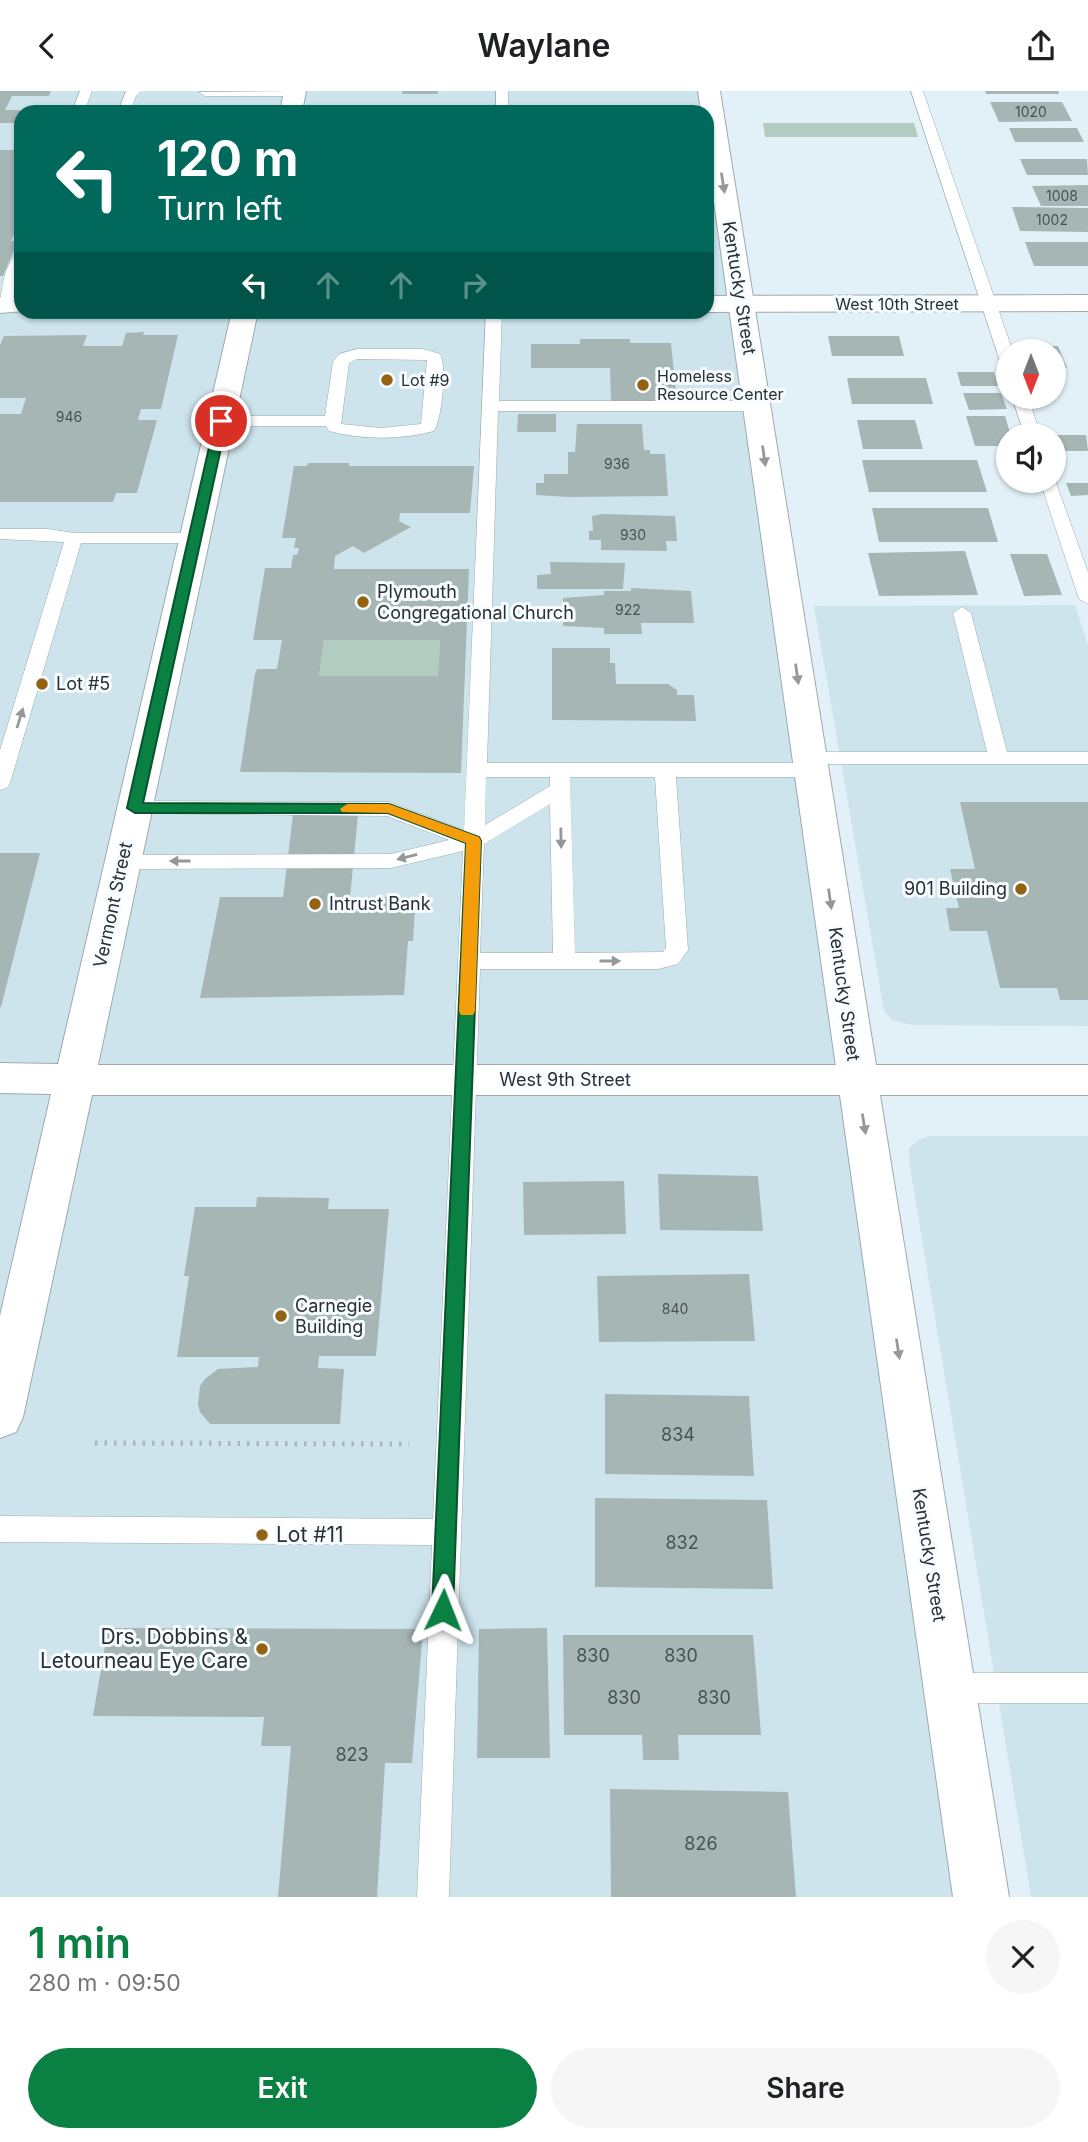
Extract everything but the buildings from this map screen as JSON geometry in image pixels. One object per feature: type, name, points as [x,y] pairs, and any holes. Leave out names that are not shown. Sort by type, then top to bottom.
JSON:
[{"type":"street","name":"Kentucky Street","points":[[714,146],[742,304],[981,1897]]},
{"type":"street","name":"West 10th Street","points":[[714,304],[1088,303]]},
{"type":"street","name":"Vermont Street","points":[[0,1417],[243,319]]},
{"type":"street","name":"West 9th Street","points":[[0,1078],[1088,1080]]},
{"type":"lane","points":[[204,96],[295,91]]},
{"type":"lane","points":[[917,91],[1000,339]]},
{"type":"lane","points":[[6,305],[14,279]]},
{"type":"lane","points":[[433,1897],[494,319]]},
{"type":"lane","points":[[357,354],[423,354],[434,357],[436,363],[428,428],[416,431],[349,431],[335,428],[332,421],[341,362],[345,357],[357,354]]},
{"type":"lane","points":[[490,406],[757,406]]},
{"type":"lane","points":[[221,421],[332,421]]},
{"type":"lane","points":[[1052,493],[1088,599]]},
{"type":"lane","points":[[0,534],[48,534],[74,538],[195,538]]},
{"type":"lane","points":[[0,783],[74,538]]},
{"type":"lane","points":[[962,613],[999,758]]},
{"type":"lane","points":[[477,771],[560,780],[664,770],[999,758],[1088,758]]},
{"type":"lane","points":[[469,961],[658,961],[670,958],[677,950],[664,770]]},
{"type":"lane","points":[[123,862],[391,860],[473,841],[560,780]]},
{"type":"lane","points":[[560,780],[564,961]]},
{"type":"lane","points":[[135,808],[389,809],[473,841]]},
{"type":"lane","points":[[0,1529],[445,1532]]},
{"type":"lane","points":[[949,1688],[1088,1688]]},
{"type":"path","points":[[95,1443],[449,1444]]},
{"type":"shaded area","points":[[0,91],[709,91],[711,105],[14,105],[14,319],[714,319],[714,124],[981,1897],[0,1897]]},
{"type":"shaded area","points":[[1075,605],[1088,645],[1088,1026],[912,1025],[892,1020],[884,1011],[814,606]]},
{"type":"shaded area","points":[[930,1136],[1088,1136],[1088,1897],[1031,1897],[909,1161],[909,1149],[918,1140]]},
{"type":"green space","points":[[763,123],[914,123],[918,137],[765,137]]},
{"type":"green space","points":[[324,640],[440,640],[438,676],[319,676]]},
{"type":"slow traffic","points":[[347,809],[389,809],[473,841],[467,1011]]},
{"type":"place","name":"Lot #9","points":[[387,380]]},
{"type":"place","name":"Homeless Resource Center","points":[[643,385]]},
{"type":"place","name":"Plymouth Congregational Church","points":[[363,602]]},
{"type":"place","name":"Lot #5","points":[[42,684]]},
{"type":"place","name":"901 Building","points":[[1021,889]]},
{"type":"place","name":"Intrust Bank","points":[[315,904]]},
{"type":"place","name":"Carnegie Building","points":[[281,1316]]},
{"type":"place","name":"Lot #11","points":[[262,1535]]},
{"type":"place","name":"Drs. Dobbins & Letourneau Eye Care","points":[[262,1649]]},
{"type":"route","points":[[221,421],[135,808],[389,809],[473,841],[443,1610]]}]
